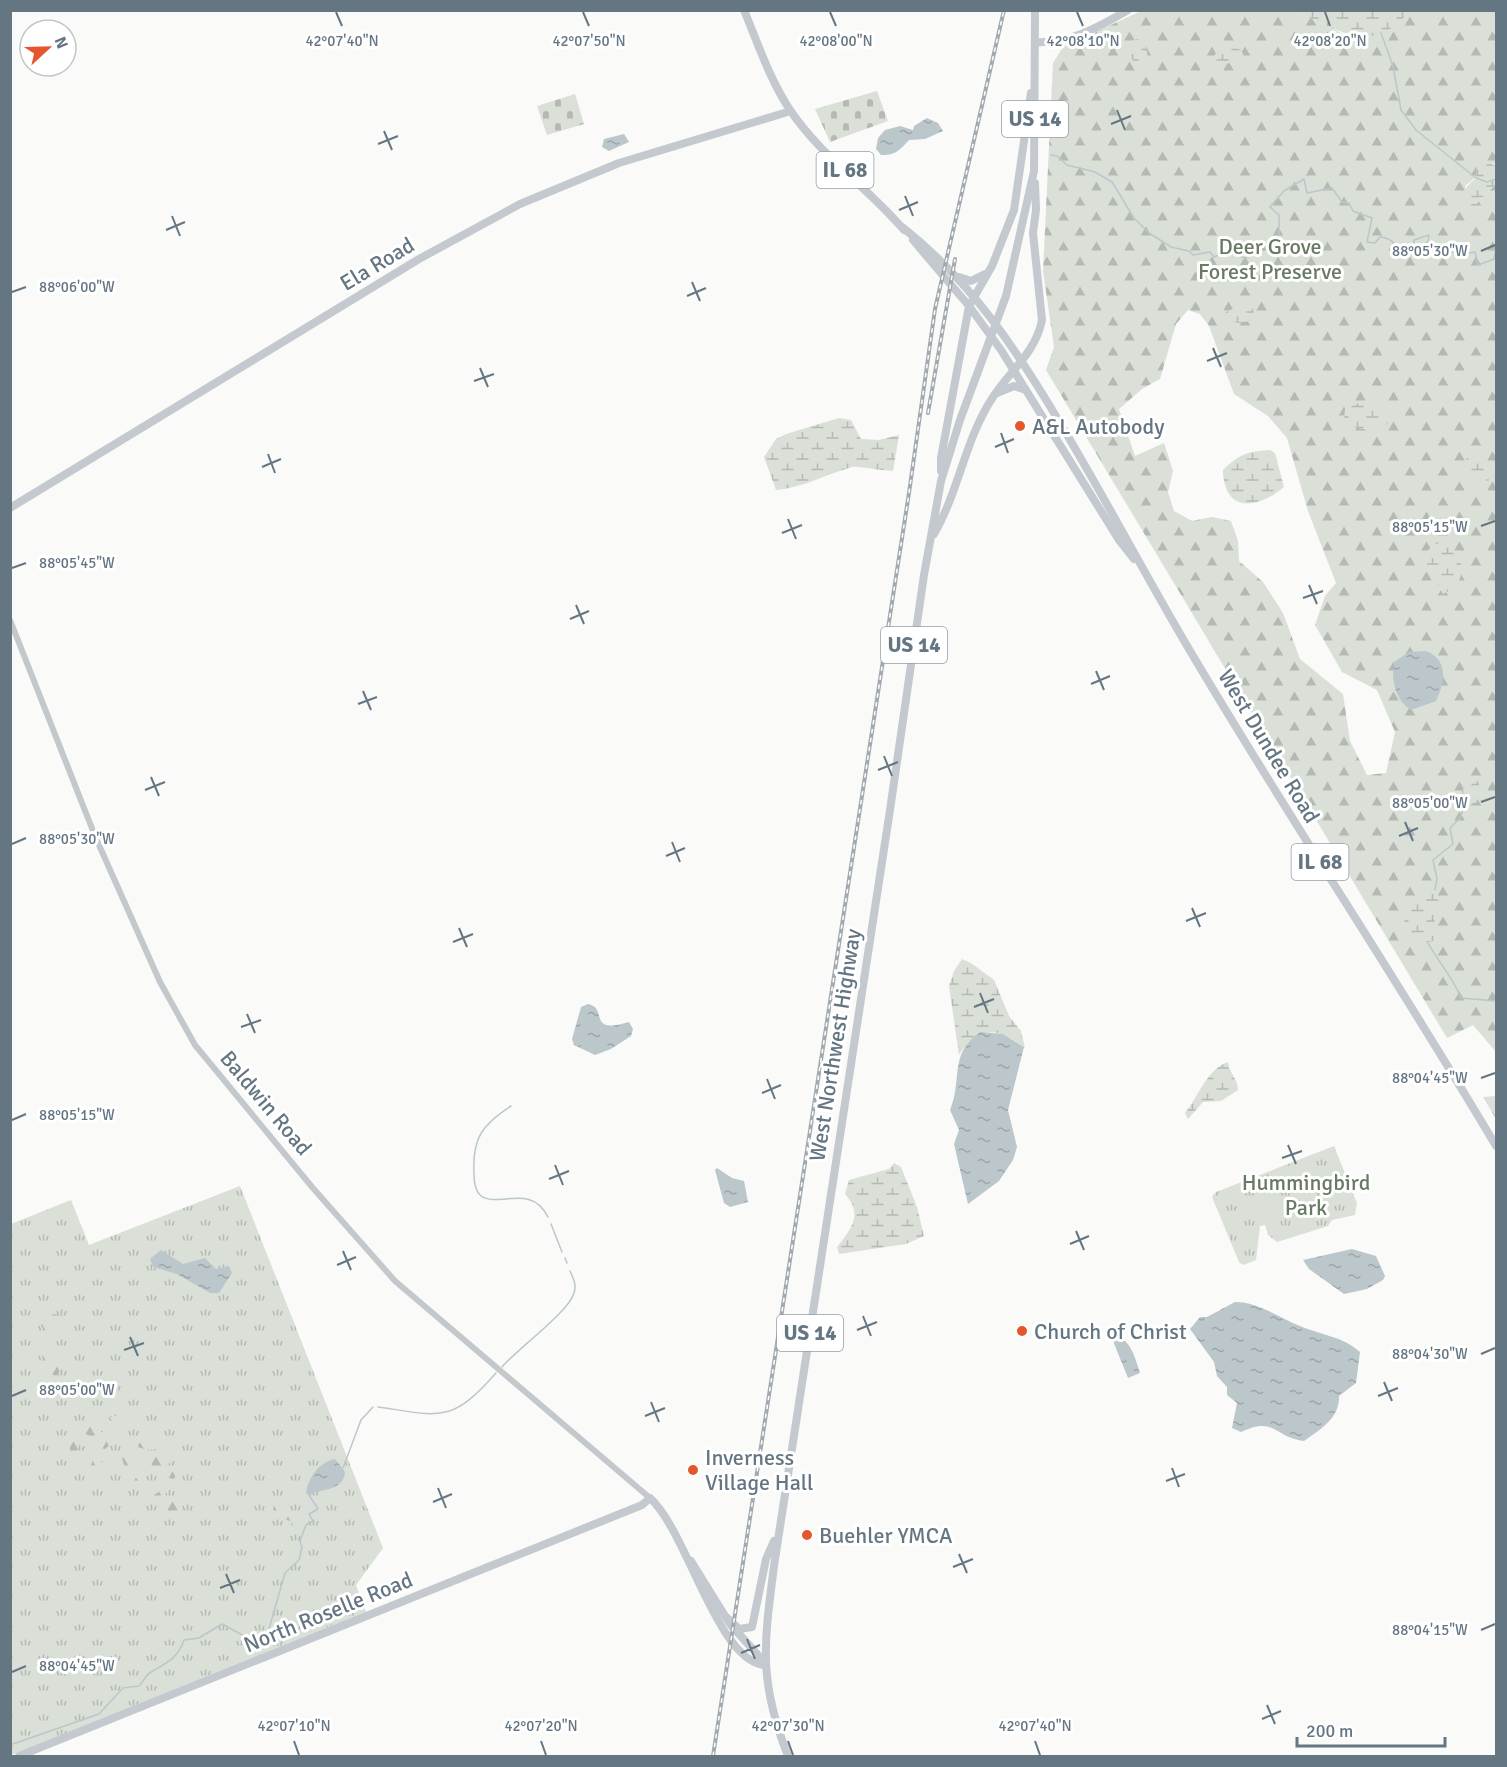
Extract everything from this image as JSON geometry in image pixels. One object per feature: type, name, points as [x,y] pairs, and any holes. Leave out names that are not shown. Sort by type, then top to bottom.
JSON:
[{"type":"main road","name":"IL 68","points":[[744,10],[777,86],[791,111],[821,146],[902,227],[969,306]]},
{"type":"main road","name":"US 14","points":[[1034,171],[1035,10]]},
{"type":"main road","points":[[1035,42],[1055,42],[1077,36],[1128,10]]},
{"type":"main road","points":[[941,481],[941,458],[953,407],[969,306],[992,266],[1007,230],[1017,196],[1036,66]]},
{"type":"main road","name":"Ela Road","points":[[10,508],[113,448],[418,259],[520,204],[630,159],[791,111]]},
{"type":"main road","points":[[930,539],[948,509],[979,421],[994,395],[1015,370],[1040,333],[1042,320],[1033,233],[1036,210],[1034,171]]},
{"type":"main road","name":"West Northwest Highway","points":[[788,1756],[772,1715],[764,1665],[779,1532],[930,539],[941,481],[1016,261],[1034,171]]},
{"type":"main road","name":"IL 68","points":[[902,227],[939,258],[975,296]]},
{"type":"main road","points":[[958,277],[965,280],[978,279],[992,266]]},
{"type":"main road","name":"West Dundee Road","points":[[975,296],[1022,360],[1278,798],[1497,1146]]},
{"type":"main road","name":"West Dundee Road","points":[[969,306],[1015,370],[1119,540],[1147,576]]},
{"type":"main road","points":[[994,395],[1010,386],[1019,386],[1026,390]]},
{"type":"main road","points":[[650,1498],[670,1522],[692,1570],[731,1641],[753,1664],[764,1665]]},
{"type":"main road","name":"North Roselle Road","points":[[19,1756],[642,1505],[650,1498]]},
{"type":"main road","points":[[725,1616],[739,1629],[752,1628],[766,1559],[779,1532]]},
{"type":"main road","points":[[688,1559],[697,1567],[725,1616],[764,1665]]},
{"type":"street","name":"Baldwin Road","points":[[10,620],[95,836],[160,982],[195,1045],[315,1190],[395,1281],[650,1498]]},
{"type":"green space","name":"Deer Grove Forest Preserve","points":[[1141,11],[1296,11],[1345,35],[1366,37],[1391,29],[1409,11],[1496,11],[1496,166],[1493,163],[1465,186],[1476,204],[1496,184],[1496,1052],[1473,1025],[1447,1038],[1046,370],[1054,347],[1043,271],[1053,63],[1063,47]],"holes":[[[1188,310],[1200,314],[1209,326],[1234,394],[1268,416],[1287,438],[1308,511],[1336,583],[1325,596],[1315,625],[1342,672],[1377,690],[1395,732],[1386,773],[1367,775],[1350,741],[1343,694],[1300,659],[1283,613],[1263,582],[1239,561],[1238,541],[1231,521],[1212,517],[1192,521],[1174,511],[1168,492],[1173,471],[1164,443],[1135,456],[1119,409],[1142,389],[1160,379],[1176,324]]]},
{"type":"green space","points":[[1296,11],[1409,11],[1396,25],[1383,33],[1369,36],[1340,31]]},
{"type":"green space","points":[[1141,38],[1147,53],[1147,60],[1143,68],[1130,57],[1125,47],[1125,43]]},
{"type":"green space","points":[[1232,47],[1241,50],[1244,56],[1231,63],[1215,62],[1215,54]]},
{"type":"green space","points":[[877,91],[888,121],[830,142],[815,109]]},
{"type":"green space","points":[[575,94],[584,124],[547,135],[537,106]]},
{"type":"green space","points":[[1483,160],[1496,166],[1496,184],[1476,204],[1469,203],[1465,201],[1464,194],[1476,178],[1477,163]]},
{"type":"green space","points":[[1243,304],[1253,309],[1254,317],[1251,320],[1237,322],[1226,320],[1224,317],[1226,312]]},
{"type":"green space","points":[[1367,400],[1379,408],[1388,424],[1383,427],[1366,429],[1354,427],[1344,421],[1345,408]]},
{"type":"green space","points":[[839,418],[851,420],[861,439],[879,440],[899,435],[893,471],[852,467],[805,484],[776,490],[764,457],[776,439]]},
{"type":"green space","points":[[1270,450],[1275,453],[1284,487],[1264,500],[1254,503],[1236,501],[1229,494],[1223,470],[1244,455],[1255,451]]},
{"type":"green space","points":[[1467,456],[1482,456],[1489,465],[1490,473],[1487,484],[1471,479],[1465,464]]},
{"type":"green space","points":[[1437,542],[1454,551],[1461,566],[1458,582],[1443,594],[1426,562],[1427,551]]},
{"type":"green space","points":[[1475,778],[1479,783],[1478,802],[1465,805],[1462,791],[1468,781]]},
{"type":"green space","points":[[1435,890],[1439,901],[1434,918],[1439,939],[1416,946],[1406,930],[1402,907],[1415,896]]},
{"type":"green space","points":[[962,959],[994,980],[1009,1016],[1021,1031],[1025,1048],[1006,1036],[989,1032],[974,1038],[959,1055],[949,986],[954,971]]},
{"type":"green space","points":[[1228,1062],[1238,1090],[1221,1101],[1203,1102],[1188,1119],[1185,1113],[1204,1084],[1215,1070]]},
{"type":"green space","points":[[1496,1096],[1496,1119],[1483,1097]]},
{"type":"green space","name":"Hummingbird Park","points":[[1334,1146],[1357,1203],[1355,1215],[1332,1220],[1328,1226],[1277,1242],[1268,1235],[1265,1225],[1260,1226],[1256,1260],[1243,1265],[1239,1262],[1212,1197],[1216,1192]]},
{"type":"green space","points":[[894,1163],[901,1167],[917,1207],[924,1236],[906,1244],[839,1254],[837,1247],[851,1228],[854,1215],[850,1201],[845,1194],[849,1180],[889,1169]]},
{"type":"green space","points":[[240,1186],[383,1548],[356,1585],[366,1612],[11,1755],[11,1224],[71,1200],[89,1245]]},
{"type":"green space","points":[[1273,1199],[1277,1209],[1259,1216],[1255,1206]]},
{"type":"green space","points":[[46,1308],[51,1314],[60,1315],[63,1319],[60,1332],[54,1339],[41,1326],[43,1321],[39,1312]]},
{"type":"green space","points":[[49,1347],[61,1357],[56,1362],[60,1371],[56,1376],[49,1372],[44,1363],[42,1351]]},
{"type":"green space","points":[[61,1377],[73,1383],[78,1379],[88,1380],[91,1384],[85,1387],[87,1393],[82,1396],[73,1388],[68,1391],[56,1382]]},
{"type":"green space","points":[[99,1382],[104,1382],[107,1388],[116,1392],[113,1402],[106,1403],[102,1400],[102,1392],[96,1388]]},
{"type":"green space","points":[[122,1406],[127,1410],[124,1421],[110,1424],[109,1417],[116,1416],[117,1409]]},
{"type":"green space","points":[[93,1410],[100,1414],[95,1422],[99,1432],[106,1432],[115,1440],[105,1449],[97,1447],[94,1437],[87,1435],[84,1431],[90,1422],[88,1414]]},
{"type":"green space","points":[[72,1423],[80,1426],[76,1434],[81,1441],[73,1462],[69,1464],[66,1459],[70,1450],[68,1438],[74,1434],[69,1428]]},
{"type":"green space","points":[[155,1439],[161,1448],[147,1450],[138,1447],[139,1443],[144,1444]]},
{"type":"green space","points":[[142,1451],[146,1456],[140,1460],[142,1465],[127,1475],[122,1458],[131,1452]]},
{"type":"green space","points":[[160,1451],[171,1458],[170,1463],[166,1465],[167,1469],[177,1472],[174,1479],[169,1478],[163,1471],[151,1468],[152,1463],[147,1457]]},
{"type":"green space","points":[[97,1458],[103,1463],[96,1478],[89,1471],[93,1460]]},
{"type":"green space","points":[[135,1477],[141,1483],[147,1483],[147,1490],[136,1490],[129,1485],[130,1478]]},
{"type":"green space","points":[[166,1484],[170,1489],[165,1494],[167,1498],[183,1502],[181,1511],[166,1511],[154,1502],[154,1495],[160,1491],[161,1485]]},
{"type":"green space","points":[[281,1503],[284,1506],[284,1513],[292,1514],[299,1521],[298,1526],[292,1527],[291,1521],[282,1519],[280,1515],[273,1512],[274,1504]]},
{"type":"water","points":[[927,118],[938,123],[943,131],[925,139],[909,140],[894,153],[881,155],[876,149],[878,138],[885,130],[900,126],[913,130],[914,126]]},
{"type":"water","points":[[624,134],[629,142],[609,151],[602,147],[604,139]]},
{"type":"water","points":[[1426,651],[1439,660],[1443,679],[1436,701],[1411,710],[1401,701],[1395,689],[1394,662],[1409,652]]},
{"type":"water","points":[[588,1004],[594,1006],[600,1019],[607,1025],[629,1022],[633,1029],[631,1036],[611,1049],[595,1055],[574,1045],[572,1039],[581,1007]]},
{"type":"water","points":[[980,1032],[1003,1034],[1024,1047],[1008,1110],[1017,1147],[1013,1160],[999,1181],[968,1204],[954,1144],[959,1130],[950,1110],[954,1099],[960,1059],[970,1041]]},
{"type":"water","points":[[717,1168],[732,1178],[744,1181],[748,1202],[730,1207],[724,1203],[715,1170]]},
{"type":"water","points":[[1352,1249],[1376,1256],[1385,1276],[1383,1280],[1367,1289],[1344,1294],[1309,1269],[1303,1260]]},
{"type":"water","points":[[161,1250],[183,1264],[205,1258],[216,1269],[229,1266],[232,1273],[219,1293],[210,1293],[177,1274],[153,1267],[150,1259]]},
{"type":"water","points":[[1235,1302],[1260,1307],[1300,1326],[1346,1342],[1360,1352],[1356,1383],[1339,1396],[1336,1411],[1328,1423],[1304,1441],[1286,1436],[1268,1427],[1261,1426],[1241,1432],[1232,1428],[1237,1403],[1227,1395],[1227,1387],[1217,1376],[1214,1362],[1190,1329],[1200,1317],[1207,1317]]},
{"type":"water","points":[[1111,1336],[1118,1337],[1128,1344],[1140,1373],[1128,1378]]},
{"type":"water","points":[[335,1459],[345,1472],[340,1483],[309,1495],[306,1493],[309,1482],[319,1467]]},
{"type":"waterway","points":[[1381,33],[1393,66],[1401,110],[1416,130],[1476,178],[1487,182],[1496,179]]},
{"type":"waterway","points":[[1051,155],[1057,156],[1067,165],[1095,172],[1112,182],[1134,218],[1149,233],[1171,247],[1189,251],[1193,255],[1210,252],[1214,257],[1225,252],[1245,258],[1254,255],[1261,247],[1275,244],[1279,236],[1279,215],[1270,207],[1284,191],[1304,179],[1307,193],[1332,188],[1342,202],[1349,203],[1353,211],[1372,218],[1367,242],[1375,243],[1380,237],[1390,240],[1399,254],[1403,255],[1413,249],[1414,240],[1429,235],[1427,247],[1438,252],[1444,248],[1450,253],[1461,249],[1463,254],[1475,252],[1478,265],[1494,259],[1496,249]]},
{"type":"waterway","points":[[1435,890],[1437,879],[1433,860],[1453,844],[1450,828],[1460,818],[1465,805]]},
{"type":"waterway","points":[[1428,943],[1461,998],[1496,1001]]},
{"type":"waterway","points":[[511,1106],[486,1126],[477,1142],[474,1162],[476,1189],[481,1196],[488,1199],[515,1198],[533,1201],[548,1217]]},
{"type":"waterway","points":[[551,1224],[562,1252]]},
{"type":"waterway","points":[[565,1258],[567,1263]]},
{"type":"waterway","points":[[502,1367],[570,1301],[575,1287],[570,1271]]},
{"type":"waterway","points":[[378,1407],[431,1414],[456,1409],[481,1389],[496,1373]]},
{"type":"waterway","points":[[343,1468],[361,1420],[373,1407]]},
{"type":"waterway","points":[[10,1745],[99,1714],[123,1688],[139,1686],[149,1673],[171,1659],[179,1651],[184,1640],[199,1638],[222,1624],[259,1644],[265,1643],[285,1573],[299,1560],[302,1547],[300,1541],[306,1525],[313,1521],[309,1514],[318,1509],[309,1495]]},
{"type":"railway","points":[[713,1756],[909,493],[935,309],[1004,10]]},
{"type":"railway","points":[[928,413],[955,259]]},
{"type":"place","name":"A&L Autobody","points":[[1020,426]]},
{"type":"place","name":"Church of Christ","points":[[1022,1331]]},
{"type":"place","name":"Inverness Village Hall","points":[[693,1470]]},
{"type":"place","name":"Buehler YMCA","points":[[807,1535]]}]
